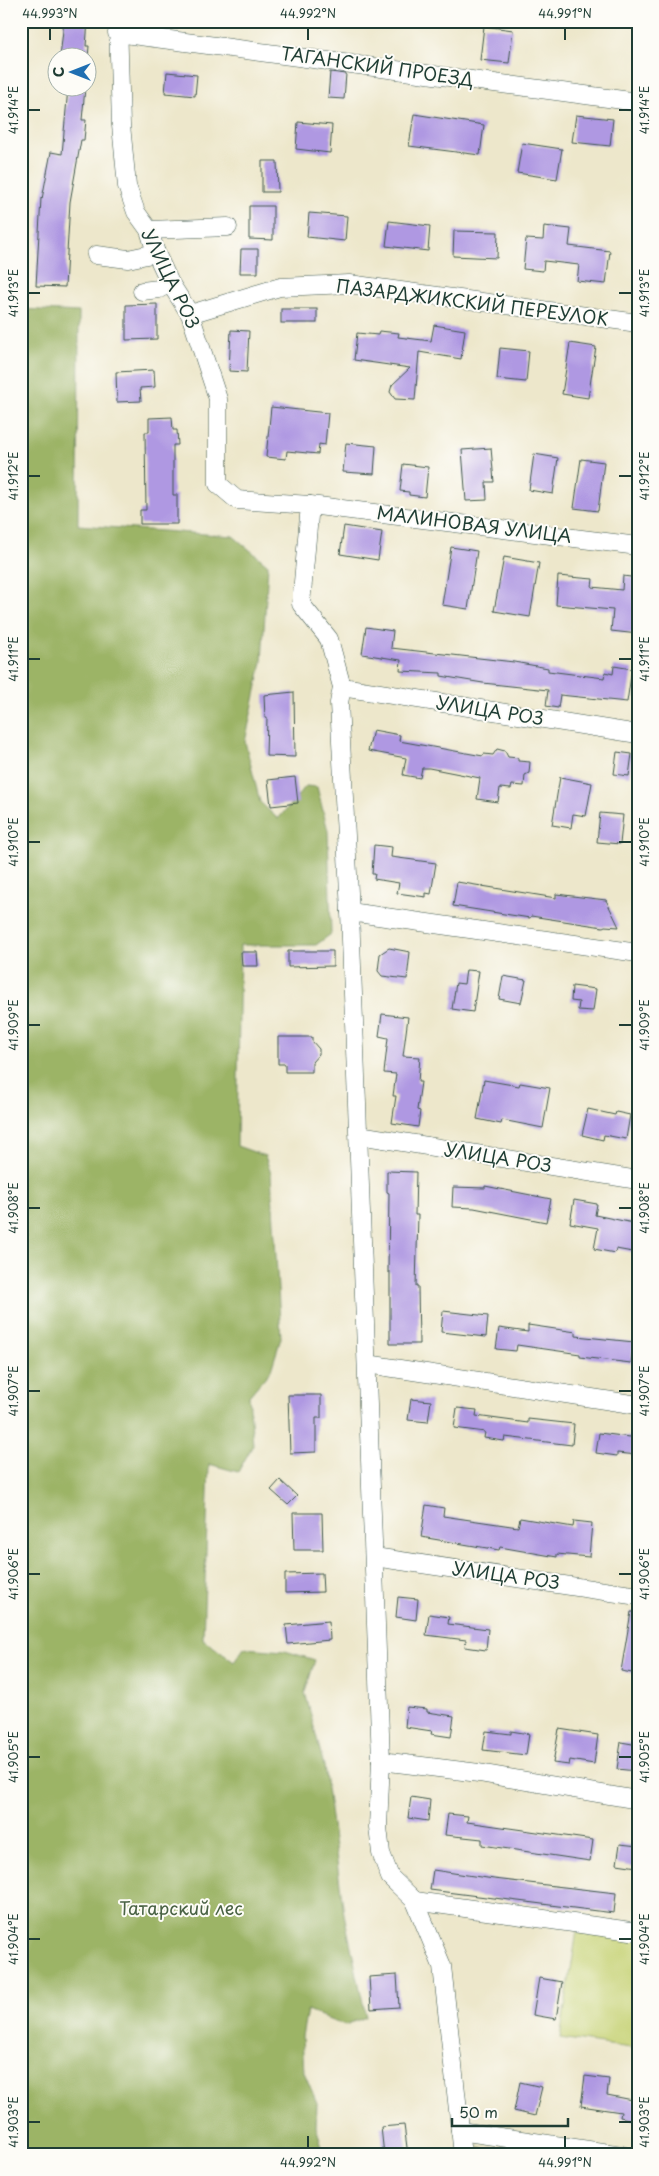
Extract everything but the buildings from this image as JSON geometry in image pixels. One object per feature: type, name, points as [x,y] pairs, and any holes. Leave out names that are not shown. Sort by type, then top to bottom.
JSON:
[{"type":"street","name":"ТАГАНСКИЙ ПРОЕЗД","points":[[117,27],[638,102]]},
{"type":"street","name":"УЛИЦА РОЗ","points":[[117,27],[121,125],[127,186],[136,212],[148,230],[170,283],[190,314],[218,399],[218,484],[237,500],[310,505]]},
{"type":"street","points":[[148,230],[228,227]]},
{"type":"street","points":[[96,255],[128,259],[156,253]]},
{"type":"street","points":[[142,291],[159,289],[170,283]]},
{"type":"street","name":"ПАЗАРДЖИКСКИЙ ПЕРЕУЛОК","points":[[190,314],[280,287],[349,284],[638,324]]},
{"type":"street","points":[[310,505],[301,604],[329,639],[342,687],[339,703],[359,1135],[381,1760],[378,1827],[381,1853],[390,1877],[415,1901],[442,1966],[463,2155]]},
{"type":"street","name":"МАЛИНОВАЯ УЛИЦА","points":[[310,505],[638,546]]},
{"type":"street","name":"УЛИЦА РОЗ","points":[[342,687],[638,734]]},
{"type":"street","points":[[350,912],[638,953]]},
{"type":"street","name":"УЛИЦА РОЗ","points":[[359,1135],[638,1180]]},
{"type":"street","points":[[367,1364],[638,1405]]},
{"type":"street","name":"УЛИЦА РОЗ","points":[[374,1557],[638,1596]]},
{"type":"street","points":[[381,1760],[479,1773],[638,1800]]},
{"type":"street","points":[[415,1901],[638,1932]]},
{"type":"street","points":[[460,2131],[622,2155]]},
{"type":"green space","name":"Татарский лес","points":[[21,309],[79,312],[78,525],[233,536],[268,565],[262,662],[245,742],[260,802],[278,819],[306,786],[317,787],[328,831],[331,934],[316,945],[240,945],[237,1146],[265,1156],[271,1174],[281,1338],[271,1370],[249,1396],[253,1445],[238,1472],[209,1464],[203,1639],[234,1662],[244,1648],[285,1651],[315,1660],[305,1692],[324,1766],[344,1914],[366,2017],[345,2025],[307,2010],[302,2036],[304,2072],[317,2103],[316,2126],[324,2155],[21,2155]]},
{"type":"green space","points":[[577,1931],[638,1938],[638,2049],[560,2038]]},
{"type":"green space","points":[[479,2148],[533,2155],[471,2155],[472,2151]]}]
